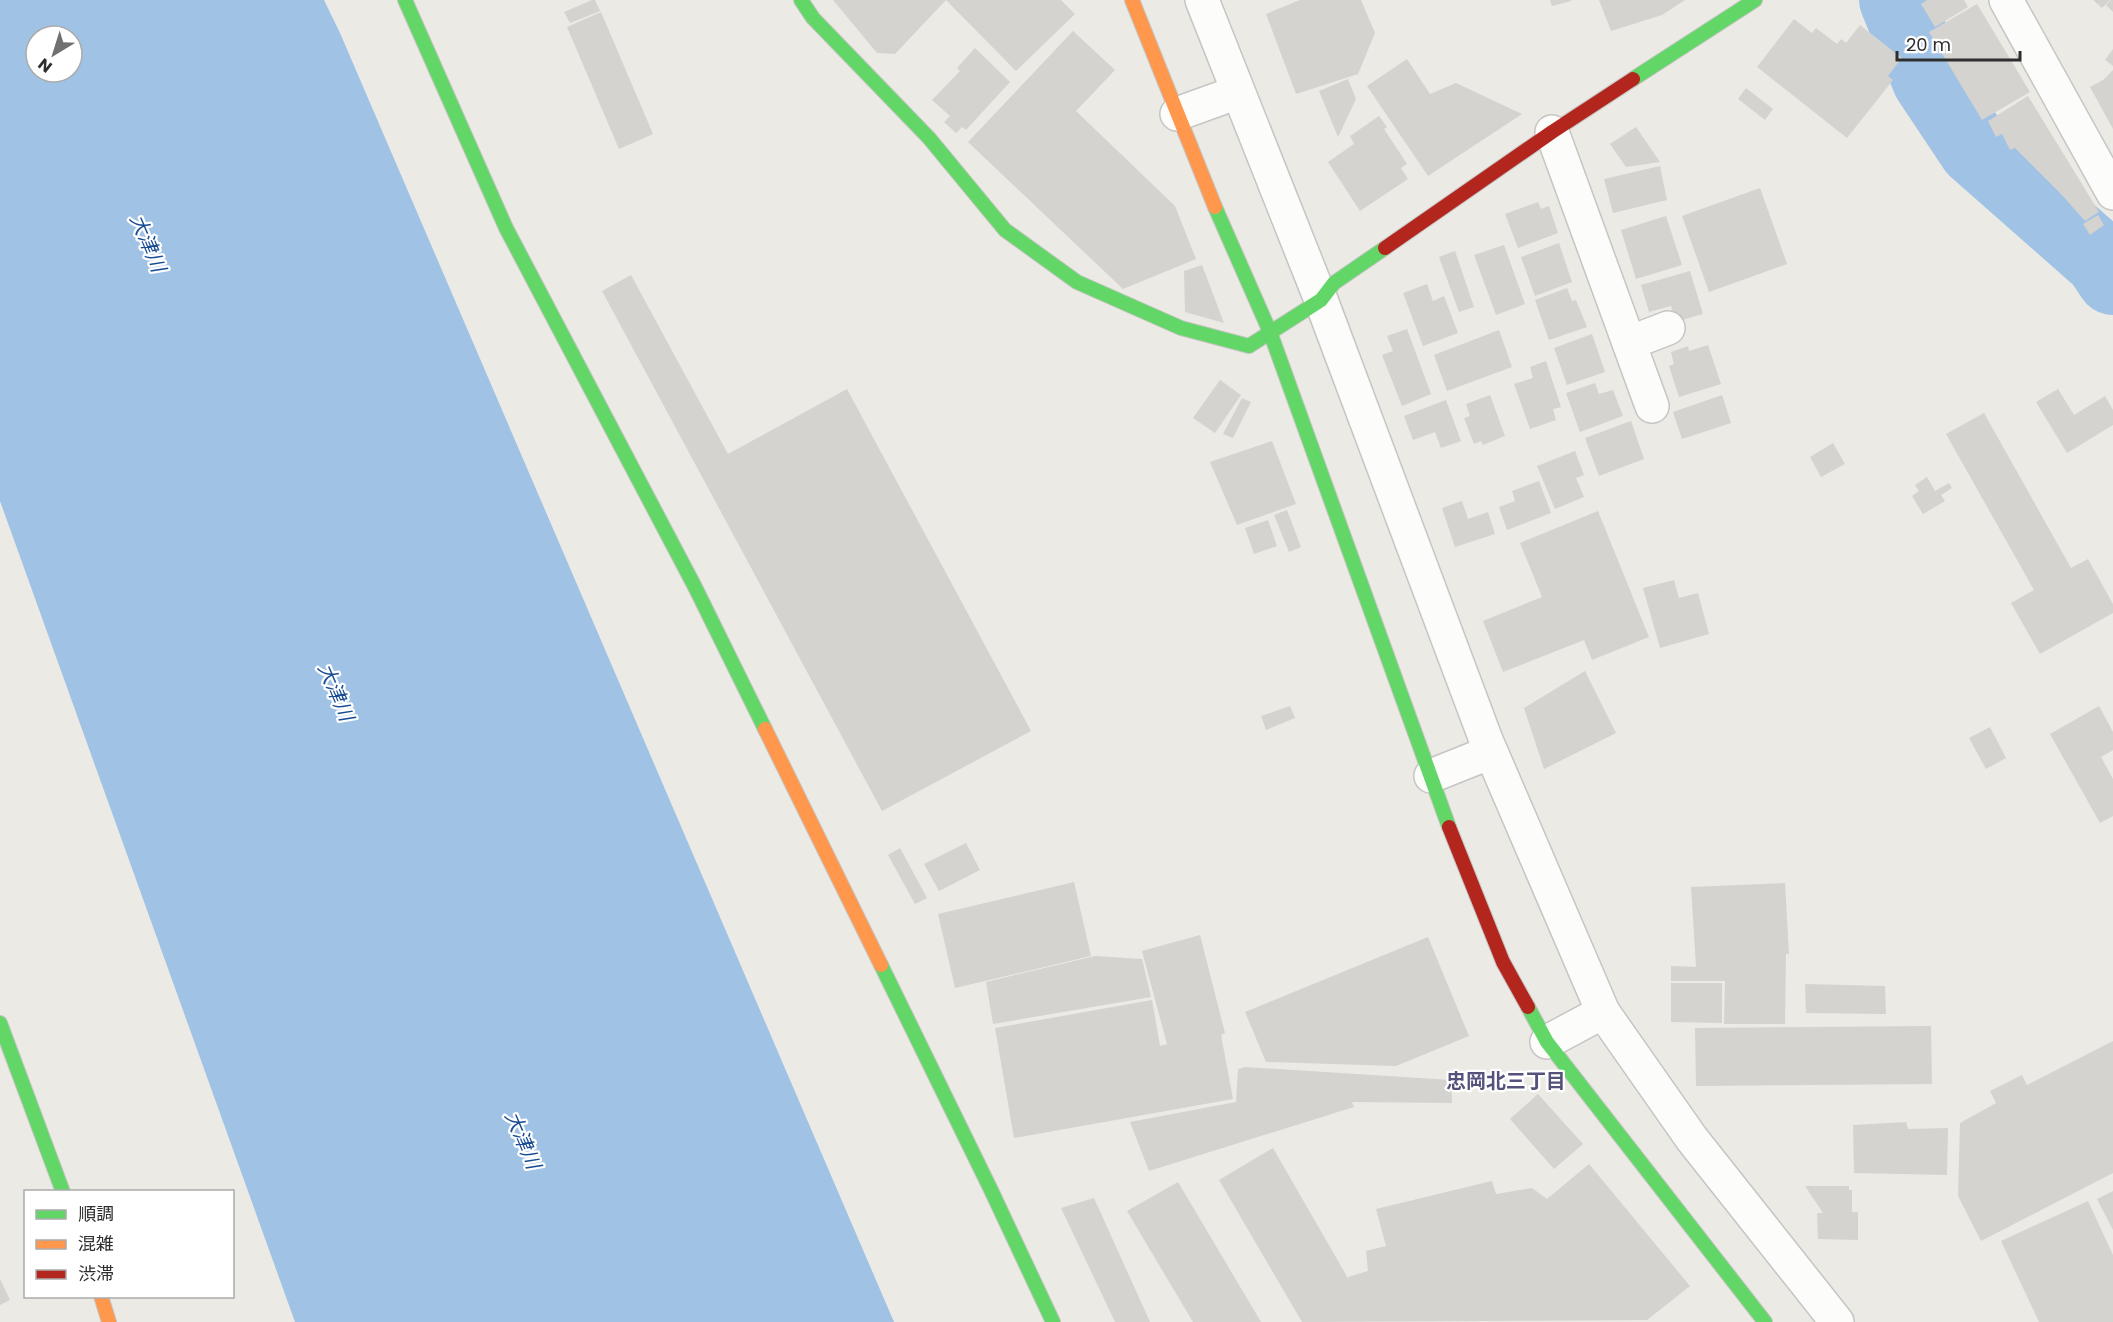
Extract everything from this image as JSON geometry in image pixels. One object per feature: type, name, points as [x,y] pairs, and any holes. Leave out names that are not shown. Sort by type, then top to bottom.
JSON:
[{"type":"street","points":[[405,0],[506,228],[695,587],[986,1179],[1053,1322]]},
{"type":"street","points":[[801,0],[813,18],[929,138],[1005,230],[1077,282],[1181,328],[1249,346],[1321,300],[1334,283],[1552,132],[1755,0]]},
{"type":"street","points":[[1132,0],[1198,168],[1270,332],[1431,776],[1503,962],[1547,1042],[1765,1322]]},
{"type":"street","points":[[1202,0],[1321,300],[1491,752],[1604,1012],[1692,1139],[1837,1322]]},
{"type":"street","points":[[2006,0],[2113,193]]},
{"type":"street","points":[[1177,114],[1239,92]]},
{"type":"street","points":[[1552,132],[1652,406]]},
{"type":"street","points":[[1629,343],[1668,328]]},
{"type":"street","points":[[1431,776],[1491,752]]},
{"type":"street","points":[[1547,1042],[1604,1012]]},
{"type":"street","points":[[0,1023],[63,1190]]},
{"type":"street","points":[[102,1298],[110,1322]]},
{"type":"water","name":"大津川","points":[[0,0],[324,0],[894,1322],[295,1322],[0,501]]},
{"type":"building","points":[[595,0],[600,11],[570,23],[564,12]]},
{"type":"building","points":[[833,0],[946,0],[895,54],[877,53]]},
{"type":"building","points":[[946,0],[1061,0],[1075,14],[1016,71]]},
{"type":"building","points":[[1300,0],[1361,0],[1375,33],[1358,74],[1296,94],[1266,14]]},
{"type":"building","points":[[1550,0],[1571,0],[1571,1],[1552,6]]},
{"type":"building","points":[[1599,0],[1685,0],[1662,15],[1611,31]]},
{"type":"building","points":[[1927,0],[1964,0],[1968,7],[1935,27],[1921,4]]},
{"type":"building","points":[[2093,0],[2110,0],[2102,8]]},
{"type":"building","points":[[2113,0],[2113,12],[2106,5]]},
{"type":"building","points":[[1977,4],[2030,92],[1982,120],[1929,32]]},
{"type":"building","points":[[601,12],[653,134],[619,149],[567,27]]},
{"type":"building","points":[[1794,19],[1812,33],[1816,28],[1837,44],[1841,39],[1846,43],[1860,25],[1902,58],[1888,76],[1893,80],[1847,138],[1757,67]]},
{"type":"building","points":[[1073,31],[1115,70],[1076,111],[1175,206],[1196,259],[1123,289],[968,142]]},
{"type":"building","points":[[975,48],[1010,82],[966,130],[962,127],[956,133],[944,122],[950,116],[932,100],[960,71],[957,68]]},
{"type":"building","points":[[2113,49],[2113,66],[2105,60]]},
{"type":"building","points":[[1407,59],[1430,94],[1456,83],[1522,114],[1428,176],[1367,86]]},
{"type":"building","points":[[2113,70],[2113,129],[2090,87],[2103,80]]},
{"type":"building","points":[[1348,79],[1356,99],[1338,137],[1319,91]]},
{"type":"building","points":[[1746,88],[1773,109],[1765,120],[1738,99]]},
{"type":"building","points":[[2028,96],[2099,212],[2085,221],[2015,148],[2010,150],[2002,134],[1996,137],[1988,121]]},
{"type":"building","points":[[1379,116],[1387,127],[1384,129],[1407,164],[1401,168],[1408,179],[1360,211],[1328,162],[1354,144],[1350,136]]},
{"type":"building","points":[[1636,127],[1660,162],[1626,167],[1610,144]]},
{"type":"building","points":[[1660,166],[1667,200],[1613,213],[1604,179]]},
{"type":"building","points":[[1760,188],[1787,264],[1709,292],[1682,216]]},
{"type":"building","points":[[1538,202],[1541,209],[1549,206],[1558,233],[1518,248],[1505,214]]},
{"type":"building","points":[[2098,215],[2104,225],[2090,235],[2083,224]]},
{"type":"building","points":[[1666,216],[1682,265],[1636,279],[1621,230]]},
{"type":"building","points":[[1559,243],[1572,282],[1535,296],[1521,257]]},
{"type":"building","points":[[1504,245],[1525,304],[1496,315],[1474,255]]},
{"type":"building","points":[[1455,251],[1474,307],[1459,312],[1439,257]]},
{"type":"building","points":[[1202,265],[1224,323],[1185,312],[1184,271]]},
{"type":"building","points":[[1690,271],[1703,314],[1675,322],[1671,306],[1649,312],[1641,285]]},
{"type":"building","points":[[631,275],[728,454],[847,389],[1031,731],[882,811],[602,291]]},
{"type":"building","points":[[1427,284],[1433,301],[1444,296],[1458,333],[1423,346],[1403,293]]},
{"type":"building","points":[[1567,288],[1572,301],[1576,300],[1587,327],[1549,340],[1535,300]]},
{"type":"building","points":[[1407,329],[1431,394],[1402,406],[1382,355],[1393,351],[1387,336]]},
{"type":"building","points":[[1499,330],[1512,367],[1447,391],[1434,355]]},
{"type":"building","points":[[1592,334],[1605,372],[1567,385],[1554,348]]},
{"type":"building","points":[[1708,345],[1721,384],[1679,397],[1669,366],[1674,364],[1671,352],[1688,346],[1689,351]]},
{"type":"building","points":[[1546,361],[1561,407],[1553,409],[1556,420],[1530,429],[1514,384],[1533,378],[1530,367]]},
{"type":"building","points":[[1220,380],[1241,395],[1215,433],[1193,418]]},
{"type":"building","points":[[1595,383],[1599,394],[1613,390],[1623,416],[1580,432],[1566,393]]},
{"type":"building","points":[[2058,389],[2074,415],[2105,396],[2113,410],[2113,425],[2067,453],[2036,402]]},
{"type":"building","points":[[1490,395],[1505,436],[1483,445],[1481,441],[1474,444],[1464,418],[1470,416],[1466,404]]},
{"type":"building","points":[[1722,395],[1731,423],[1682,439],[1673,412]]},
{"type":"building","points":[[1242,398],[1251,402],[1233,438],[1223,434]]},
{"type":"building","points":[[1446,400],[1461,441],[1441,448],[1435,432],[1413,440],[1404,416]]},
{"type":"building","points":[[1984,413],[2071,568],[2088,559],[2113,604],[2113,613],[2040,654],[2011,603],[2034,590],[1946,434]]},
{"type":"building","points":[[1631,421],[1644,459],[1599,476],[1585,438]]},
{"type":"building","points":[[1272,441],[1296,504],[1237,525],[1210,462]]},
{"type":"building","points":[[1833,443],[1845,464],[1821,477],[1810,457]]},
{"type":"building","points":[[1575,451],[1584,475],[1576,478],[1584,497],[1555,509],[1537,466]]},
{"type":"building","points":[[1927,477],[1935,491],[1949,483],[1952,488],[1941,495],[1945,501],[1923,514],[1912,496],[1919,491],[1915,485]]},
{"type":"building","points":[[1539,481],[1551,513],[1507,530],[1499,507],[1515,501],[1512,491]]},
{"type":"building","points":[[1462,501],[1468,519],[1488,512],[1495,534],[1455,547],[1442,508]]},
{"type":"building","points":[[1287,510],[1301,547],[1289,552],[1274,515]]},
{"type":"building","points":[[1598,511],[1649,637],[1592,660],[1584,640],[1503,672],[1483,621],[1542,597],[1520,543]]},
{"type":"building","points":[[1268,520],[1277,546],[1254,554],[1245,528]]},
{"type":"building","points":[[1674,580],[1679,598],[1698,593],[1709,634],[1660,648],[1643,588]]},
{"type":"building","points":[[1585,671],[1616,733],[1544,769],[1524,708]]},
{"type":"building","points":[[1290,706],[1295,718],[1266,730],[1261,716]]},
{"type":"building","points":[[2099,706],[2113,732],[2113,750],[2101,757],[2113,779],[2113,816],[2100,823],[2050,734]]},
{"type":"building","points":[[1990,727],[2006,758],[1986,769],[1969,738]]},
{"type":"building","points":[[966,843],[980,870],[939,891],[924,864]]},
{"type":"building","points":[[900,848],[927,898],[915,904],[888,855]]},
{"type":"building","points":[[1074,882],[1091,956],[955,988],[938,914]]},
{"type":"building","points":[[1785,883],[1789,954],[1786,954],[1785,1024],[1724,1024],[1725,981],[1671,981],[1671,966],[1696,967],[1691,887]]},
{"type":"building","points":[[1200,935],[1225,1033],[1221,1035],[1233,1099],[1014,1138],[995,1028],[1152,1000],[1160,1046],[1167,1044],[1142,951]]},
{"type":"building","points":[[1428,937],[1469,1036],[1396,1066],[1266,1062],[1245,1012]]},
{"type":"building","points":[[1095,956],[1142,959],[1151,997],[993,1024],[986,982]]},
{"type":"building","points":[[1671,983],[1722,983],[1722,1023],[1671,1022]]},
{"type":"building","points":[[1805,984],[1885,986],[1886,1014],[1806,1013]]},
{"type":"building","points":[[1931,1026],[1932,1084],[1696,1086],[1695,1028]]},
{"type":"building","points":[[2113,1041],[2113,1173],[1981,1241],[1958,1196],[1960,1123],[1996,1103],[1990,1091],[2022,1075],[2027,1085]]},
{"type":"building","points":[[1245,1067],[1451,1080],[1452,1103],[1352,1102],[1354,1107],[1149,1171],[1130,1122],[1236,1102],[1238,1069]]},
{"type":"building","points":[[1538,1094],[1583,1144],[1554,1169],[1510,1119]]},
{"type":"building","points":[[1906,1122],[1908,1129],[1948,1128],[1947,1175],[1854,1173],[1853,1125]]},
{"type":"building","points":[[1273,1148],[1349,1280],[1348,1277],[1368,1271],[1366,1251],[1386,1246],[1376,1209],[1492,1181],[1496,1194],[1532,1188],[1547,1199],[1589,1164],[1690,1286],[1647,1320],[1302,1322],[1219,1180]]},
{"type":"building","points":[[1178,1182],[1261,1322],[1193,1322],[1127,1211]]},
{"type":"building","points":[[1805,1186],[1849,1186],[1849,1190],[1852,1190],[1852,1212],[1858,1212],[1858,1240],[1818,1239],[1817,1213],[1823,1213]]},
{"type":"building","points":[[2113,1191],[2113,1230],[2097,1199]]},
{"type":"building","points":[[1094,1198],[1150,1322],[1115,1322],[1061,1208]]},
{"type":"building","points":[[2088,1201],[2113,1255],[2113,1322],[2039,1322],[2001,1241]]},
{"type":"building","points":[[0,1279],[10,1300],[0,1305]]},
{"type":"waterway","points":[[1896,0],[1929,80],[1975,149],[2101,260],[2113,278]]},
{"type":"traffic: fast","points":[[405,0],[506,228],[695,587],[765,729]]},
{"type":"traffic: fast","points":[[801,0],[813,18],[929,138],[1005,230],[1077,282],[1181,328],[1249,346],[1321,300],[1334,283],[1385,248]]},
{"type":"traffic: fast","points":[[1633,79],[1755,0]]},
{"type":"traffic: fast","points":[[1215,207],[1270,332],[1449,827]]},
{"type":"traffic: fast","points":[[881,965],[1053,1322]]},
{"type":"traffic: fast","points":[[1528,1007],[1547,1042],[1765,1322]]},
{"type":"traffic: fast","points":[[0,1023],[62,1190]]},
{"type":"traffic: slow","points":[[1132,0],[1215,207]]},
{"type":"traffic: slow","points":[[765,729],[881,965]]},
{"type":"traffic: slow","points":[[102,1298],[109,1322]]},
{"type":"traffic: jam","points":[[1385,248],[1552,132],[1633,79]]},
{"type":"traffic: jam","points":[[1449,827],[1503,962],[1528,1007]]},
{"type":"district","name":"忠岡北三丁目","points":[[1506,1081]]}]
